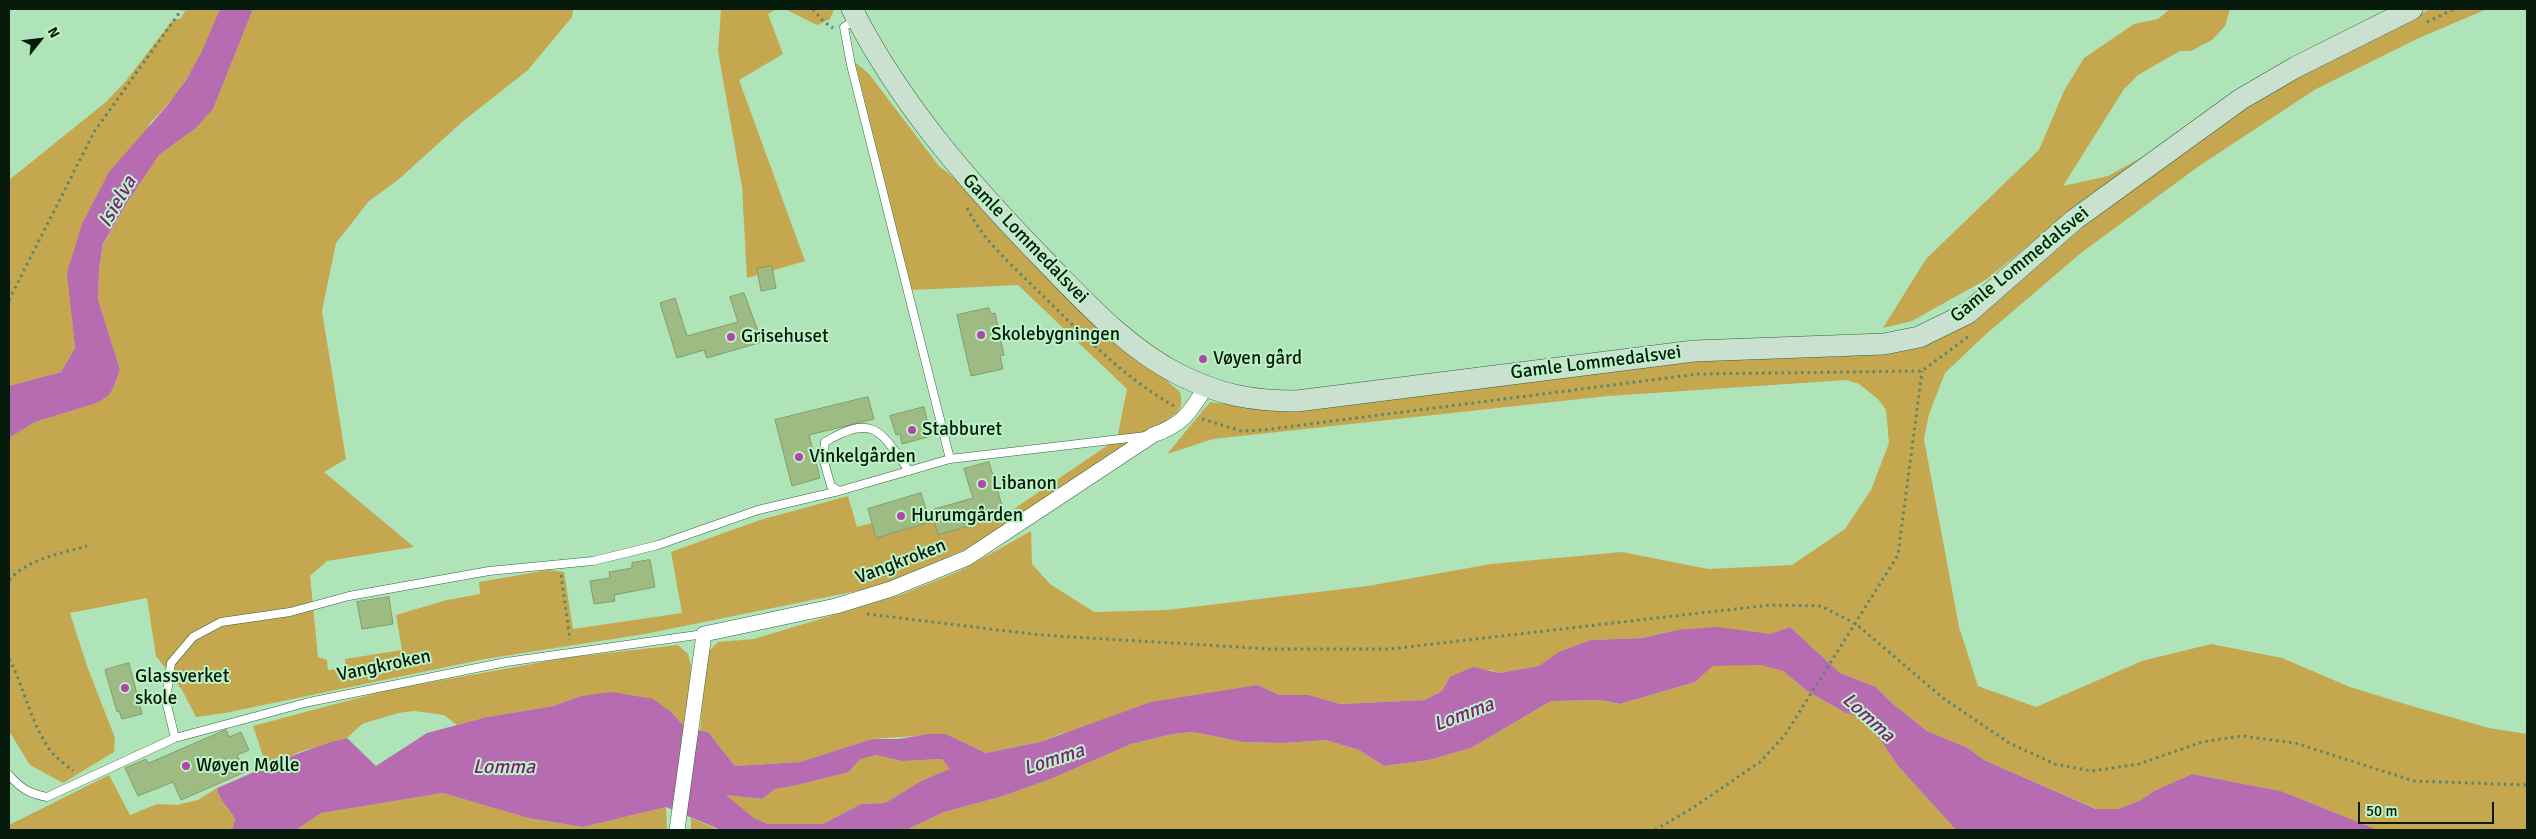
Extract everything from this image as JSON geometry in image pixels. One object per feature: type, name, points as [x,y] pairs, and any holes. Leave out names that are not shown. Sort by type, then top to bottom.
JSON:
[{"type":"street","name":"Gamle Lommedalsvei","points":[[854,14],[915,113],[961,172],[1100,316],[1157,361],[1206,387],[1230,396],[1262,401],[1304,401],[1684,352],[1755,347],[1884,344],[1919,337],[1968,313],[2074,220],[2241,99],[2316,56],[2416,17]]},
{"type":"street","name":"Vangkroken","points":[[704,634],[836,606],[891,589],[967,558],[1152,435],[1172,428],[1189,414],[1206,387]]},
{"type":"street","points":[[678,828],[694,724],[704,634]]},
{"type":"lane","points":[[854,14],[844,27],[857,93],[950,459]]},
{"type":"lane","points":[[839,491],[831,486],[823,458],[825,442],[839,434],[868,427],[882,433],[909,471]]},
{"type":"lane","points":[[175,738],[166,701],[171,664],[193,637],[222,622],[290,612],[349,596],[489,571],[593,561],[658,545],[758,510],[839,491],[950,459],[1152,435]]},
{"type":"lane","name":"Vangkroken","points":[[9,775],[18,785],[32,794],[47,797],[175,738],[309,702],[506,662],[704,634]]},
{"type":"path","points":[[9,300],[94,132],[182,9]]},
{"type":"path","points":[[813,9],[823,20],[845,36]]},
{"type":"path","points":[[2416,17],[2454,9]]},
{"type":"path","points":[[966,205],[982,232],[996,249],[1102,352],[1138,383],[1189,414],[1220,426],[1242,431],[1263,430],[1615,383],[1698,374],[1922,371],[1972,334]]},
{"type":"path","points":[[1654,830],[1691,809],[1760,762],[1785,735],[1898,555],[1922,371]]},
{"type":"path","points":[[9,580],[18,570],[31,562],[87,546]]},
{"type":"path","points":[[561,564],[572,652]]},
{"type":"path","points":[[836,606],[870,615],[1040,634],[1270,649],[1389,649],[1770,605],[1821,606],[1856,624],[1943,698],[2009,744],[2055,764],[2092,771],[2139,764],[2202,742],[2242,736],[2294,743],[2414,781],[2527,785]]},
{"type":"path","points":[[9,659],[16,672],[31,716],[51,751],[83,781]]},
{"type":"shaded area","points":[[186,9],[220,9],[192,70],[173,98],[150,123],[72,318],[75,348],[61,372],[9,386],[9,180],[106,102],[125,82],[172,21],[181,18]]},
{"type":"shaded area","points":[[253,9],[573,9],[572,17],[528,70],[462,122],[398,180],[369,201],[336,243],[322,311],[346,459],[324,472],[414,547],[327,561],[310,576],[318,657],[327,660],[328,670],[346,668],[345,659],[402,650],[396,615],[447,600],[480,594],[479,582],[548,570],[564,572],[573,629],[682,613],[671,552],[760,520],[848,496],[857,527],[872,523],[876,537],[934,520],[939,534],[1005,515],[1117,439],[1127,389],[1018,285],[912,290],[855,62],[869,74],[939,166],[963,185],[1143,360],[1180,392],[1179,410],[979,543],[886,585],[645,634],[485,659],[225,713],[196,717],[182,690],[156,656],[147,598],[70,613],[87,666],[115,738],[114,752],[63,783],[30,765],[9,731],[9,438],[35,422],[97,403],[114,386],[120,370],[98,299],[99,269],[103,245],[127,203],[159,155],[196,128],[213,109]]},
{"type":"shaded area","points":[[721,9],[776,9],[768,14],[783,54],[739,80],[805,261],[747,278],[742,187],[718,51]]},
{"type":"shaded area","points":[[785,9],[834,9],[830,19],[817,25]]},
{"type":"shaded area","points":[[2170,9],[2230,9],[2225,26],[2212,40],[2191,51],[2180,51],[2138,75],[2124,89],[2063,186],[2108,176],[2144,156],[2089,196],[1987,279],[1912,321],[1883,328],[1926,259],[2039,150],[2064,91],[2084,58],[2134,24],[2158,19]]},
{"type":"shaded area","points":[[2430,9],[2487,9],[2419,38],[2316,89],[2199,166],[2081,253],[1985,335],[1945,373],[1929,414],[1924,439],[1959,627],[1978,686],[2036,707],[2142,661],[2211,644],[2282,658],[2350,687],[2489,728],[2527,734],[2527,830],[2378,830],[2281,791],[2192,774],[2154,791],[2141,800],[2118,809],[2097,809],[1984,760],[1968,748],[1927,731],[1893,704],[1876,687],[1840,673],[1790,627],[1770,634],[1677,630],[1642,638],[1591,640],[1560,652],[1540,666],[1499,673],[1490,670],[1450,677],[1442,691],[1425,700],[1340,704],[1309,695],[1279,695],[1258,685],[1060,734],[1040,742],[986,753],[946,734],[872,739],[800,762],[735,766],[708,732],[700,731],[706,663],[709,651],[718,642],[754,639],[900,595],[960,571],[1031,531],[1032,564],[1050,584],[1094,612],[1167,610],[1368,586],[1491,564],[1622,552],[1708,569],[1792,565],[1845,529],[1871,490],[1889,443],[1886,410],[1878,399],[1859,384],[1847,380],[1608,396],[1213,439],[1167,454],[1210,402],[1247,407],[1690,361],[1749,357],[1838,357],[1916,346],[1950,334],[1982,315],[2105,208],[2265,95]]},
{"type":"shaded area","points":[[678,645],[688,654],[691,665],[686,728],[671,712],[581,696],[553,706],[487,717],[457,725],[444,715],[414,711],[398,713],[362,724],[347,738],[299,752],[267,768],[253,726],[388,690],[565,658]]},
{"type":"shaded area","points":[[1761,664],[1783,671],[1807,691],[1846,713],[1856,716],[1875,732],[1898,766],[1956,830],[906,830],[944,812],[1003,796],[1053,778],[1131,744],[1173,734],[1193,732],[1243,742],[1283,743],[1326,740],[1359,750],[1384,766],[1429,760],[1471,748],[1551,701],[1601,700],[1620,704],[1695,682],[1713,666]]},
{"type":"shaded area","points":[[875,755],[903,761],[942,759],[951,769],[923,780],[885,803],[861,804],[823,824],[768,824],[754,818],[725,795],[762,799],[775,789],[849,772],[859,760]]},
{"type":"shaded area","points":[[109,775],[130,815],[157,804],[177,805],[198,800],[217,788],[220,797],[235,819],[232,830],[9,830],[9,825]]},
{"type":"shaded area","points":[[443,793],[528,818],[583,827],[666,807],[667,830],[296,830],[321,813]]},
{"type":"shaded area","points":[[691,818],[719,830],[691,830]]},
{"type":"water","name":"Isielva","points":[[220,9],[253,9],[213,109],[196,128],[159,155],[127,203],[103,244],[99,269],[98,299],[120,370],[114,386],[109,395],[97,403],[35,422],[9,438],[9,386],[61,372],[75,348],[67,273],[82,224],[109,172],[166,107],[186,80],[201,53]]},
{"type":"water","name":"Lomma","points":[[1718,627],[1770,634],[1790,627],[1840,673],[1876,687],[1893,704],[1927,731],[1968,748],[1984,760],[2096,809],[2118,809],[2141,800],[2154,791],[2192,774],[2281,791],[2378,830],[1956,830],[1898,766],[1875,732],[1856,716],[1846,713],[1807,691],[1783,671],[1761,665],[1713,666],[1695,682],[1620,704],[1601,700],[1551,701],[1471,748],[1429,760],[1384,766],[1359,750],[1326,740],[1283,743],[1243,742],[1193,732],[1173,734],[1131,744],[1053,778],[1003,796],[944,812],[906,830],[721,830],[666,807],[583,827],[528,818],[443,793],[321,813],[296,830],[232,830],[235,819],[220,797],[217,788],[297,754],[347,738],[376,766],[427,733],[487,717],[553,706],[581,696],[612,692],[653,699],[671,712],[686,728],[708,732],[735,766],[800,762],[872,739],[899,739],[928,734],[946,734],[986,753],[1040,742],[1151,702],[1258,685],[1279,695],[1309,695],[1340,704],[1425,700],[1442,691],[1450,677],[1473,667],[1499,673],[1539,666],[1559,652],[1591,640],[1642,638],[1677,630]],"holes":[[[875,755],[903,761],[942,759],[950,769],[923,780],[885,803],[861,804],[823,824],[768,824],[754,818],[726,795],[762,799],[775,789],[849,772],[859,760]]]},
{"type":"building","points":[[772,266],[776,288],[761,291],[757,269]]},
{"type":"building","points":[[744,293],[762,342],[707,358],[704,350],[677,358],[660,303],[675,298],[687,336],[738,322],[730,297]]},
{"type":"building","name":"Skolebygningen","points":[[989,308],[991,314],[995,313],[1004,355],[1000,356],[1003,369],[971,376],[957,315]]},
{"type":"building","name":"Vinkelgården","points":[[868,397],[874,419],[809,435],[820,478],[792,486],[775,420]]},
{"type":"building","name":"Stabburet","points":[[924,407],[931,436],[902,444],[900,434],[896,435],[890,416]]},
{"type":"building","name":"Libanon","points":[[989,462],[1005,515],[938,535],[931,510],[973,498],[964,469]]},
{"type":"building","name":"Hurumgården","points":[[921,493],[930,522],[876,538],[868,509]]},
{"type":"building","points":[[650,560],[655,587],[614,595],[615,601],[594,604],[590,581],[610,578],[609,572],[632,568],[632,563]]},
{"type":"building","points":[[389,597],[393,624],[362,629],[357,602]]},
{"type":"building","points":[[129,663],[142,714],[122,719],[119,711],[117,712],[105,670]]},
{"type":"building","name":"Wøyen Mølle","points":[[226,730],[229,737],[241,732],[249,750],[237,755],[245,772],[181,800],[173,782],[138,796],[125,768],[146,759],[148,763]]},
{"type":"place","name":"Skolebygningen","points":[[981,335]]},
{"type":"place","name":"Grisehuset","points":[[731,337]]},
{"type":"place","name":"Vøyen gård","points":[[1203,359]]},
{"type":"place","name":"Stabburet","points":[[912,430]]},
{"type":"place","name":"Vinkelgården","points":[[799,457]]},
{"type":"place","name":"Libanon","points":[[982,484]]},
{"type":"place","name":"Hurumgården","points":[[901,516]]},
{"type":"place","name":"Glassverket skole","points":[[125,688]]},
{"type":"place","name":"Wøyen Mølle","points":[[186,766]]}]
